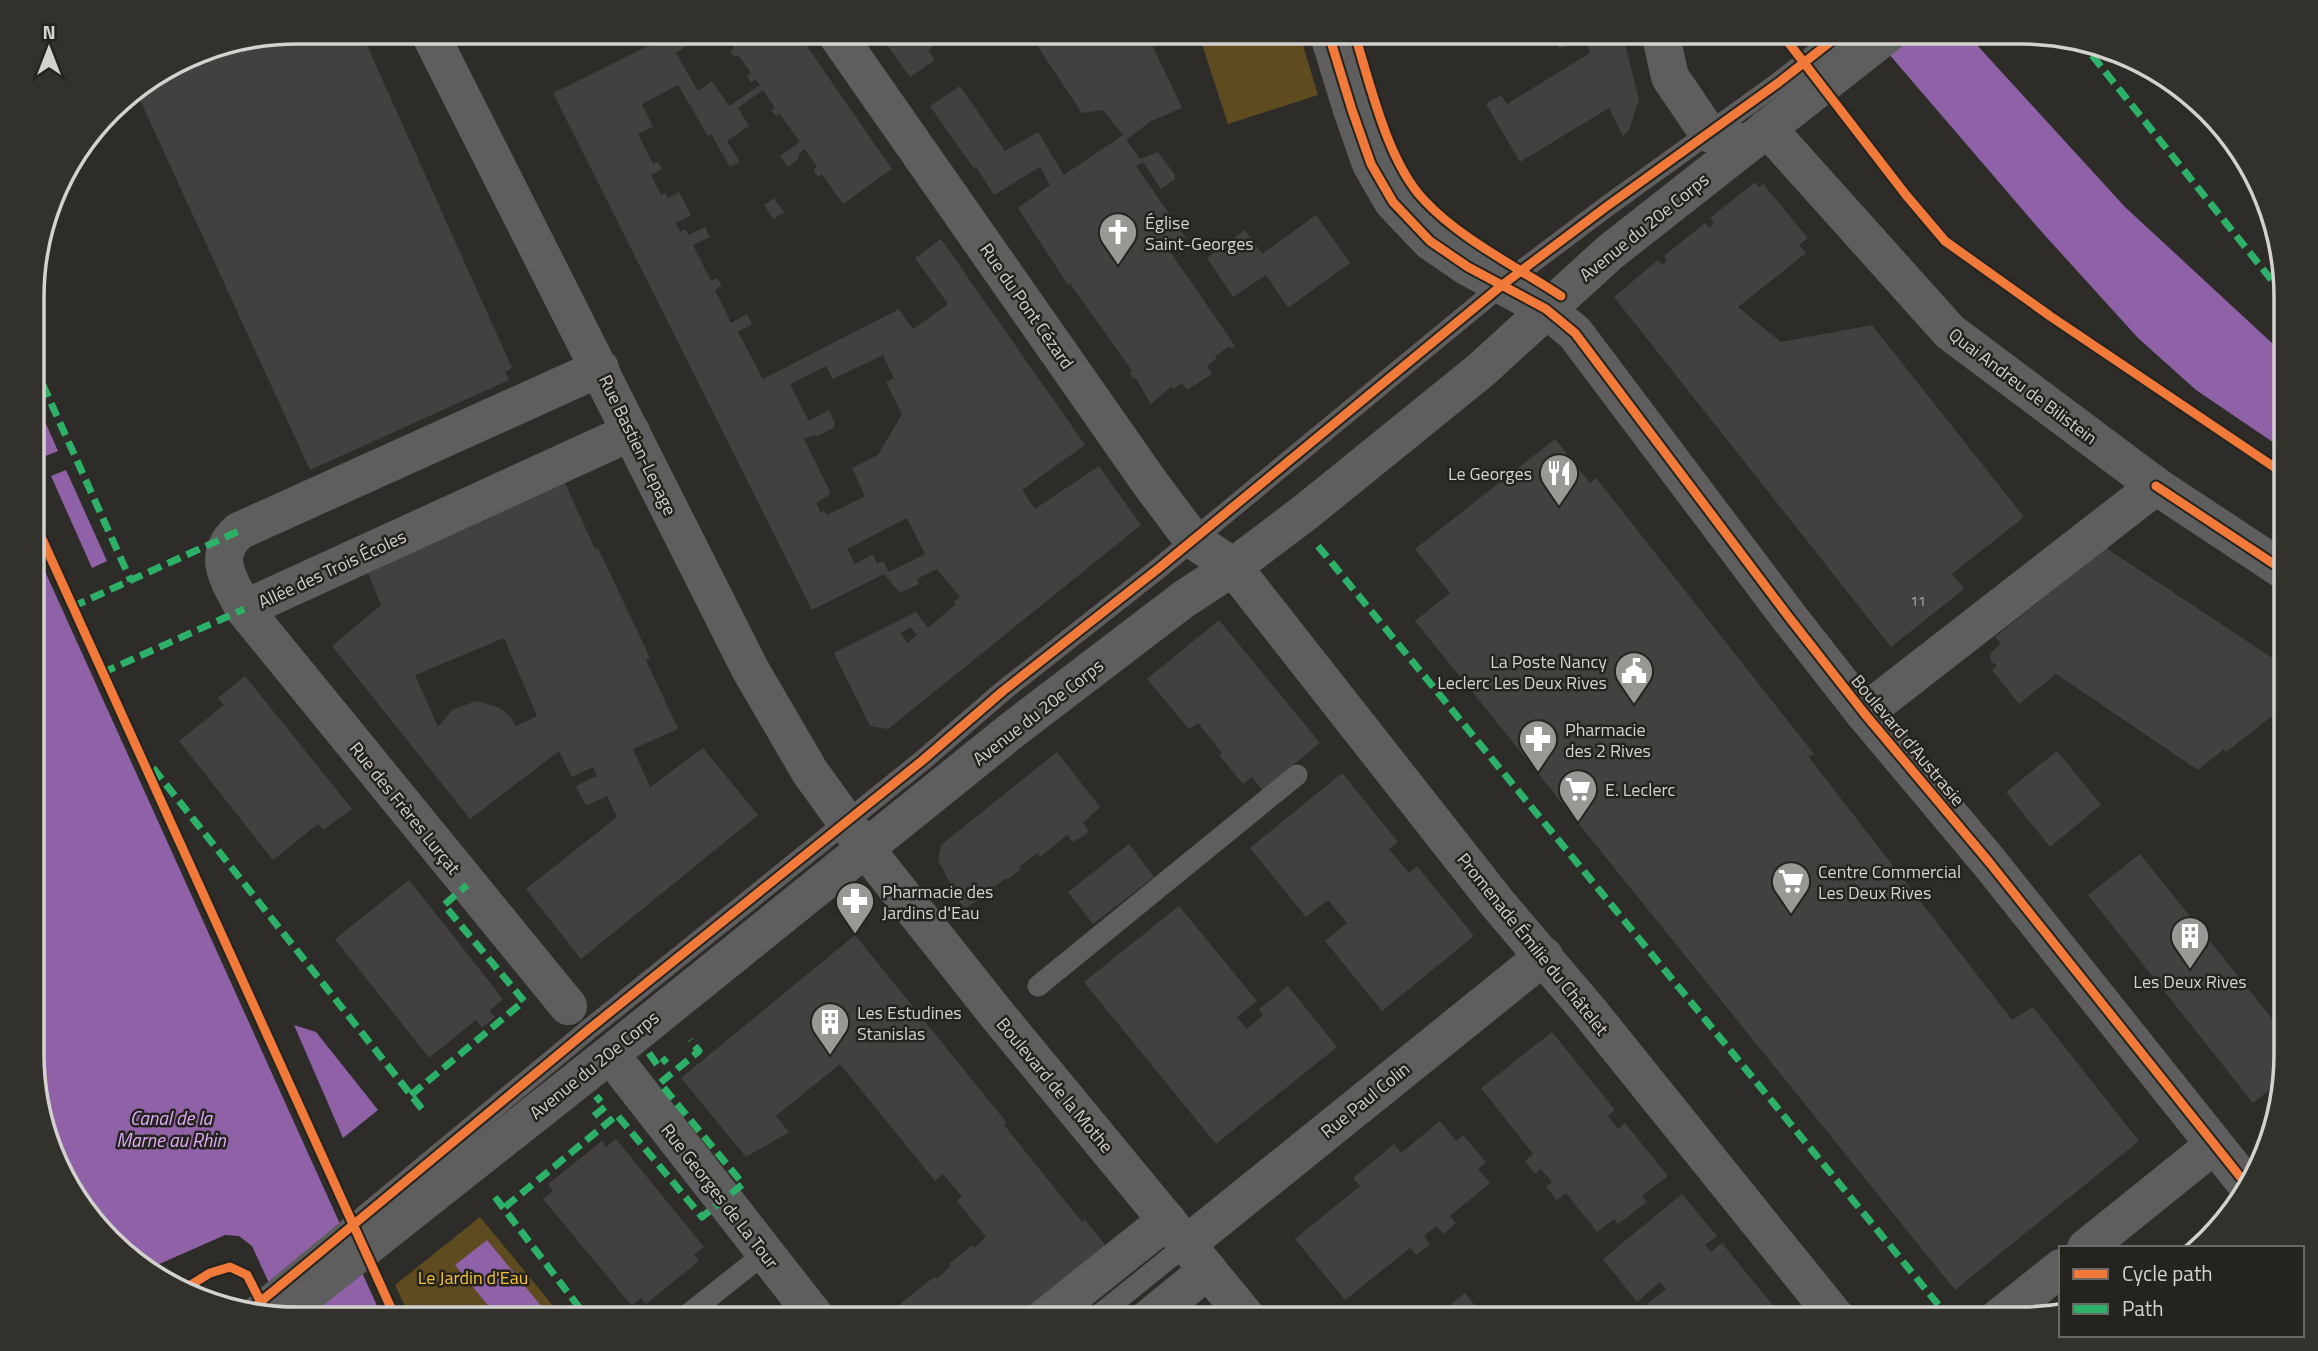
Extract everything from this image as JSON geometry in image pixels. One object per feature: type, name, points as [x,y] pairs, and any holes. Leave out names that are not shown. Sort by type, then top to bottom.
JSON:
[{"type":"street","name":"Rue Bastien-Lepage","points":[[435,44],[750,669],[810,772],[855,834]]},
{"type":"street","name":"Rue du Pont Cézard","points":[[843,44],[1150,483],[1192,539],[1233,568]]},
{"type":"street","name":"Boulevard d'Austrasie","points":[[1332,44],[1371,164],[1393,202],[1430,241],[1501,286],[1546,309],[1575,332],[1864,713],[1989,862],[2241,1178]]},
{"type":"street","points":[[1663,44],[1670,77],[1708,133],[1772,115]]},
{"type":"street","name":"Avenue du 20e Corps","points":[[288,1307],[370,1226],[609,1055],[855,834],[921,804],[1011,731],[1184,599],[1233,568],[1307,511],[1481,370],[1609,253],[1772,115],[1873,44]]},
{"type":"street","name":"Quai Andreu de Bilistein","points":[[1772,115],[1950,332],[2156,486],[2274,564]]},
{"type":"street","name":"Allée des Trois Écoles","points":[[600,368],[239,531],[229,541],[224,562],[228,578],[244,609],[631,432]]},
{"type":"street","points":[[1864,713],[2156,486]]},
{"type":"street","name":"Promenade Émilie du Châtelet","points":[[1233,568],[1498,904],[1544,956],[1827,1307]]},
{"type":"street","name":"Rue des Frères Lurçat","points":[[244,609],[568,1006]]},
{"type":"street","name":"Boulevard de la Mothe","points":[[855,834],[999,1017],[1238,1307]]},
{"type":"street","name":"Rue Paul Colin","points":[[1067,1307],[1188,1245],[1544,956]]},
{"type":"street","name":"Rue Georges de La Tour","points":[[624,1072],[807,1307]]},
{"type":"street","points":[[2109,1241],[2214,1145]]},
{"type":"street","name":"Rue Paul Colin","points":[[1154,1307],[1188,1245]]},
{"type":"street","points":[[2012,1307],[2059,1270]]},
{"type":"lane","points":[[855,834],[1192,539],[1450,331],[1501,286],[1708,133],[1772,115],[1833,44]]},
{"type":"lane","points":[[1038,986],[1297,775]]},
{"type":"lane","points":[[259,1304],[370,1226]]},
{"type":"lane","points":[[1109,1307],[1188,1245]]},
{"type":"lane","points":[[697,1307],[764,1254]]},
{"type":"green space","points":[[1202,44],[1303,44],[1318,95],[1228,124]]},
{"type":"green space","name":"Le Jardin d'Eau","points":[[480,1217],[554,1307],[405,1307],[395,1285]]},
{"type":"water","points":[[1880,44],[1976,44],[2125,207],[2274,345],[2274,443],[2196,390],[2138,338],[2040,230]]},
{"type":"water","points":[[44,420],[58,451],[44,457]]},
{"type":"water","points":[[66,470],[107,561],[92,568],[51,476]]},
{"type":"water","name":"Canal de la Marne au Rhin","points":[[44,569],[378,1307],[280,1307],[252,1246],[239,1236],[225,1235],[156,1265],[130,1245],[106,1221],[86,1195],[63,1151],[52,1120],[44,1071]]},
{"type":"water","points":[[294,1025],[316,1032],[378,1110],[343,1138]]},
{"type":"water","points":[[487,1240],[542,1307],[489,1307],[455,1265]]},
{"type":"building","points":[[280,44],[366,44],[512,368],[505,372],[509,380],[310,470],[139,99],[185,70],[231,52]]},
{"type":"building","points":[[652,44],[690,44],[676,53],[698,91],[712,81],[729,106],[760,85],[755,79],[751,83],[747,76],[751,73],[738,55],[734,57],[730,51],[734,48],[731,44],[805,44],[892,169],[843,204],[822,174],[818,177],[813,170],[817,167],[805,149],[788,167],[780,156],[800,142],[780,114],[776,116],[771,110],[775,108],[763,90],[738,108],[749,126],[727,141],[740,162],[730,167],[678,85],[642,104],[653,127],[638,134],[653,164],[658,162],[662,169],[651,175],[661,195],[665,192],[668,198],[679,192],[691,215],[676,223],[680,232],[685,229],[689,235],[705,227],[710,237],[693,245],[711,281],[717,278],[722,286],[715,290],[731,323],[747,314],[752,324],[738,332],[763,379],[899,309],[913,329],[948,304],[915,258],[941,239],[1085,445],[1022,490],[1035,509],[1099,466],[1141,525],[888,729],[870,726],[834,653],[916,612],[928,628],[956,604],[954,602],[960,597],[937,569],[917,579],[919,584],[900,593],[884,574],[812,610],[553,93]],"holes":[[[883,355],[894,378],[886,382],[902,414],[878,455],[852,468],[865,496],[827,515],[824,510],[821,513],[816,503],[831,494],[804,439],[818,436],[833,428],[835,423],[829,410],[809,421],[790,384],[826,366],[833,379]],[[907,518],[925,554],[889,572],[883,561],[877,564],[873,554],[855,564],[847,549]],[[911,627],[917,635],[908,643],[900,633]]]},
{"type":"building","points":[[887,44],[937,44],[928,50],[935,60],[910,77]]},
{"type":"building","name":"Église Saint-Georges","points":[[1036,44],[1152,44],[1182,108],[1151,121],[1126,140],[1140,159],[1158,152],[1175,175],[1175,179],[1161,189],[1143,162],[1136,166],[1186,238],[1169,250],[1235,346],[1229,346],[1207,366],[1212,374],[1187,390],[1182,383],[1173,389],[1172,386],[1151,404],[1135,377],[1133,379],[1130,373],[1132,371],[1070,283],[1068,285],[1018,208],[1050,185],[1040,167],[994,195],[930,106],[960,86],[1005,151],[1038,132],[1064,175],[1123,135],[1103,110],[1082,113]]},
{"type":"building","points":[[1558,44],[1581,44],[1559,48]]},
{"type":"building","points":[[1587,44],[1625,44],[1639,100],[1629,130],[1623,136],[1609,108],[1520,162],[1486,104],[1501,95],[1507,104],[1590,53]]},
{"type":"building","points":[[1755,182],[1759,187],[1763,184],[1808,238],[1799,245],[1806,253],[1738,307],[1781,342],[1872,325],[2024,517],[1952,574],[1964,589],[1891,647],[1614,297],[1658,260],[1662,265],[1667,261],[1664,256],[1705,223],[1709,228],[1714,223],[1710,218]]},
{"type":"building","points":[[774,198],[784,212],[773,219],[764,205]]},
{"type":"building","points":[[1316,215],[1350,263],[1288,308],[1266,275],[1233,297],[1207,258],[1245,230],[1262,254]]},
{"type":"building","name":"Centre Commercial Les Deux Rives","points":[[1555,439],[1590,483],[1596,478],[1814,754],[1808,756],[2012,1020],[2033,1007],[2139,1141],[1955,1290],[1415,621],[1450,593],[1415,549]]},
{"type":"building","points":[[564,481],[650,658],[646,660],[678,729],[633,749],[650,787],[703,748],[758,815],[581,959],[526,889],[617,817],[607,796],[586,806],[576,786],[597,776],[593,767],[572,777],[559,751],[470,819],[332,646],[381,605],[368,573]],"holes":[[[504,638],[537,716],[516,726],[510,716],[500,708],[477,701],[453,709],[438,727],[415,675]]]},
{"type":"building","points":[[2106,548],[2274,659],[2274,714],[2198,770],[2056,674],[2019,704],[1992,670],[1997,665],[1991,662],[1990,654],[2001,643],[1995,637]]},
{"type":"building","points":[[1219,620],[1320,743],[1262,790],[1252,777],[1243,784],[1198,723],[1189,729],[1147,679]]},
{"type":"building","points":[[245,676],[352,809],[323,830],[318,824],[273,860],[179,741],[224,705],[218,698]]},
{"type":"building","points":[[2057,751],[2101,805],[2050,847],[2006,792]]},
{"type":"building","points":[[1057,752],[1100,807],[1083,823],[1088,830],[1087,834],[1072,842],[1067,835],[1040,857],[1038,853],[1019,867],[1020,870],[964,910],[938,860],[941,845]]},
{"type":"building","points":[[1342,773],[1398,842],[1389,849],[1409,873],[1417,866],[1474,936],[1382,1011],[1325,941],[1347,923],[1328,900],[1306,917],[1250,848]]},
{"type":"building","points":[[1129,844],[1154,877],[1093,924],[1068,892]]},
{"type":"building","points":[[2140,854],[2274,1021],[2272,1088],[2253,1103],[2088,895]]},
{"type":"building","points":[[409,880],[503,999],[489,1011],[495,1017],[482,1028],[476,1020],[429,1058],[335,939]]},
{"type":"building","points":[[1179,906],[1257,1001],[1237,1017],[1247,1029],[1263,1015],[1259,1009],[1288,986],[1337,1047],[1216,1144],[1084,982]]},
{"type":"building","name":"Les Estudines Stanislas","points":[[855,935],[1007,1123],[1004,1125],[1082,1222],[1085,1220],[1107,1247],[1034,1307],[896,1307],[934,1277],[936,1279],[951,1266],[949,1264],[986,1237],[957,1201],[962,1197],[943,1174],[935,1181],[840,1064],[776,1116],[789,1132],[746,1157],[681,1078]]},
{"type":"building","points":[[1552,1032],[1615,1110],[1608,1116],[1618,1129],[1625,1123],[1668,1176],[1642,1196],[1647,1202],[1618,1224],[1614,1219],[1597,1232],[1566,1193],[1557,1200],[1546,1187],[1552,1182],[1541,1169],[1535,1174],[1525,1161],[1533,1154],[1481,1088]]},
{"type":"building","points":[[1440,1121],[1456,1141],[1463,1135],[1486,1162],[1478,1169],[1490,1183],[1450,1216],[1456,1223],[1443,1234],[1436,1226],[1424,1236],[1430,1245],[1416,1255],[1410,1248],[1345,1300],[1295,1239],[1360,1186],[1353,1178],[1394,1144],[1401,1153]]},
{"type":"building","points":[[616,1139],[704,1247],[694,1255],[699,1261],[646,1304],[641,1298],[632,1306],[543,1199],[553,1191],[548,1184],[602,1141],[606,1147]]},
{"type":"building","points":[[1682,1194],[1717,1236],[1705,1245],[1711,1252],[1722,1243],[1774,1307],[1649,1307],[1647,1304],[1666,1289],[1660,1282],[1637,1302],[1603,1259]]},
{"type":"building","points":[[1465,1293],[1476,1307],[1447,1307]]},
{"type":"marked path","points":[[2090,53],[2274,283]]},
{"type":"marked path","points":[[44,387],[131,581]]},
{"type":"marked path","points":[[72,607],[239,531]]},
{"type":"marked path","points":[[1318,546],[1940,1307]]},
{"type":"marked path","points":[[102,673],[244,609]]},
{"type":"marked path","points":[[153,768],[422,1109]]},
{"type":"marked path","points":[[411,1095],[524,1001],[444,905],[467,885]]},
{"type":"marked path","points":[[505,1207],[617,1115],[702,1217],[743,1184],[660,1083],[699,1051],[690,1040]]},
{"type":"marked path","points":[[649,1053],[658,1066],[667,1058]]},
{"type":"marked path","points":[[594,1116],[605,1107],[596,1096]]},
{"type":"marked path","points":[[495,1197],[579,1307]]},
{"type":"cycle path","points":[[1332,44],[1371,164],[1393,202],[1430,241],[1468,267],[1546,309],[1575,333],[1864,713],[1989,862],[2241,1178]]},
{"type":"cycle path","points":[[1358,44],[1381,120],[1411,184],[1424,200],[1454,227],[1561,296]]},
{"type":"cycle path","points":[[1790,44],[1906,195],[1945,241],[2050,316],[2274,467]]},
{"type":"cycle path","points":[[258,1304],[588,1030],[923,760],[1003,691],[1159,568],[1501,286],[1828,44]]},
{"type":"cycle path","points":[[2156,486],[2274,564]]},
{"type":"cycle path","points":[[44,543],[391,1307]]},
{"type":"cycle path","points":[[192,1284],[210,1273],[230,1267],[247,1275],[262,1305]]},
{"type":"place","name":"Église Saint-Georges","points":[[1118,266]]},
{"type":"place","name":"Le Georges","points":[[1559,507]]},
{"type":"place","name":"La Poste Nancy Leclerc Les Deux Rives","points":[[1634,705]]},
{"type":"place","name":"Pharmacie des 2 Rives","points":[[1538,773]]},
{"type":"place","name":"E. Leclerc","points":[[1578,823]]},
{"type":"place","name":"Centre Commercial Les Deux Rives","points":[[1791,915]]},
{"type":"place","name":"Pharmacie des Jardins d'Eau","points":[[855,935]]},
{"type":"place","name":"Les Deux Rives","points":[[2190,970]]},
{"type":"place","name":"Les Estudines Stanislas","points":[[830,1056]]}]
